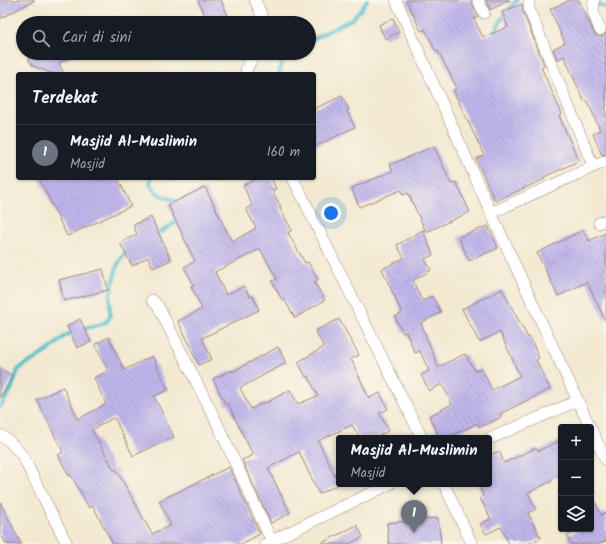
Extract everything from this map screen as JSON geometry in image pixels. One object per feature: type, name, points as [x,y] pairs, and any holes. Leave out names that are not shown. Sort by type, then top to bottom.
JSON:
[{"type":"street","points":[[255,0],[262,16]]},
{"type":"street","points":[[396,0],[491,213],[589,424]]},
{"type":"street","points":[[478,0],[484,13]]},
{"type":"street","points":[[529,4],[593,166]]},
{"type":"street","points":[[594,5],[600,30]]},
{"type":"street","points":[[246,72],[252,60]]},
{"type":"street","points":[[491,213],[606,161]]},
{"type":"street","points":[[294,180],[421,435]]},
{"type":"street","points":[[152,300],[158,306],[204,398],[270,543],[384,487]]},
{"type":"street","points":[[492,438],[577,401]]},
{"type":"street","points":[[594,434],[606,460]]},
{"type":"street","points":[[0,435],[8,440],[22,455],[67,544]]},
{"type":"street","points":[[445,487],[472,544]]},
{"type":"building","points":[[4,0],[35,0],[0,19],[0,2]]},
{"type":"building","points":[[198,0],[221,0],[228,16],[205,16]]},
{"type":"building","points":[[406,0],[471,0],[478,17],[474,19],[483,37],[508,27],[502,12],[522,4],[523,12],[544,65],[541,67],[562,114],[559,116],[579,161],[544,177],[545,179],[495,201],[476,159],[484,155],[453,90],[457,88],[438,51],[436,52],[425,29],[421,31]]},
{"type":"building","points":[[486,0],[510,0],[490,10]]},
{"type":"building","points":[[570,0],[579,0],[595,35],[602,37],[606,33],[606,154],[602,155],[593,134],[600,130],[587,100],[584,101],[564,56],[557,60],[553,49],[565,43],[550,9]]},
{"type":"building","points":[[393,18],[399,32],[385,39],[379,25]]},
{"type":"building","points":[[65,60],[59,63],[63,72],[49,72],[33,66],[29,61]]},
{"type":"building","points":[[342,96],[355,127],[316,146],[316,108]]},
{"type":"building","points":[[434,146],[451,184],[456,182],[470,212],[426,232],[408,193],[403,195],[401,190],[359,207],[352,188],[393,171],[390,165]]},
{"type":"building","points":[[40,180],[119,180],[131,206],[67,236]]},
{"type":"building","points":[[255,180],[272,180],[276,189],[272,190],[281,207],[279,207],[292,230],[288,233],[305,263],[308,262],[318,280],[314,282],[325,300],[295,318],[284,299],[282,300],[272,281],[277,279],[260,249],[215,272],[226,295],[244,286],[250,297],[253,296],[259,310],[202,338],[212,359],[199,365],[178,321],[202,309],[191,286],[194,285],[184,267],[195,261],[168,205],[205,187],[232,242],[256,228],[246,209],[252,205],[243,185]]},
{"type":"building","points":[[151,217],[171,260],[153,268],[148,257],[132,266],[120,243],[137,234],[133,225]]},
{"type":"building","points":[[488,226],[498,248],[469,261],[458,237]]},
{"type":"building","points":[[423,230],[433,255],[425,259],[431,270],[413,281],[422,301],[432,296],[441,312],[421,323],[438,367],[465,354],[475,371],[481,368],[492,390],[520,376],[500,332],[479,342],[462,309],[502,289],[528,338],[530,337],[539,358],[536,360],[550,389],[500,414],[502,417],[480,427],[478,423],[452,435],[438,435],[429,416],[452,404],[442,384],[429,391],[421,375],[429,371],[420,351],[415,353],[406,332],[403,333],[395,317],[402,313],[382,269],[404,258],[397,245]]},
{"type":"building","points":[[583,230],[589,241],[606,233],[606,322],[587,282],[558,296],[537,253]]},
{"type":"building","points":[[103,269],[108,290],[64,301],[59,280]]},
{"type":"building","points":[[80,319],[91,342],[77,348],[67,326]]},
{"type":"building","points":[[339,319],[359,355],[351,359],[369,398],[380,393],[388,409],[379,413],[389,430],[381,435],[358,435],[352,425],[318,441],[336,478],[336,486],[319,494],[299,452],[268,468],[290,513],[271,523],[242,460],[253,455],[228,404],[226,405],[213,379],[232,370],[232,372],[278,347],[286,363],[240,388],[251,409],[290,390],[298,404],[318,396],[308,376],[306,377],[298,362],[324,347],[315,331]]},
{"type":"building","points":[[109,337],[124,370],[152,356],[168,390],[154,396],[174,437],[133,456],[115,419],[113,418],[92,430],[114,470],[116,469],[152,534],[171,525],[159,501],[229,467],[260,534],[241,544],[113,544],[93,506],[89,508],[71,475],[69,476],[58,455],[63,452],[37,400],[63,387],[78,419],[106,404],[94,378],[108,371],[95,344]]},
{"type":"building","points":[[0,368],[13,376],[0,398]]},
{"type":"building","points":[[558,441],[558,476],[551,479],[552,481],[528,493],[536,509],[528,513],[541,538],[528,544],[509,544],[501,527],[486,534],[480,524],[491,519],[480,498],[483,496],[479,487],[492,487],[492,454],[499,451],[504,463],[536,448],[538,451]]},
{"type":"building","points":[[594,500],[601,515],[606,512],[606,541],[599,544],[571,544],[567,536],[575,532],[594,532]]},
{"type":"building","points":[[0,502],[21,544],[6,544],[0,533]]},
{"type":"building","points":[[438,518],[441,544],[389,544],[387,523]]},
{"type":"building","points":[[357,525],[363,537],[349,544],[320,544]]},
{"type":"waterway","points":[[316,37],[352,19],[367,0]]},
{"type":"waterway","points":[[493,38],[497,27],[517,0]]},
{"type":"waterway","points":[[596,3],[606,8]]},
{"type":"waterway","points":[[280,72],[282,62],[284,60]]},
{"type":"waterway","points":[[151,180],[150,183],[153,189],[160,195],[180,204]]},
{"type":"waterway","points":[[154,234],[163,231],[179,220]]},
{"type":"waterway","points":[[0,407],[11,390],[18,370],[24,365],[49,350],[65,336],[77,330],[102,324],[107,321],[110,316],[110,296],[117,266],[128,250]]},
{"type":"place","name":"Masjid Al-Muslimin","points":[[414,533]]}]
